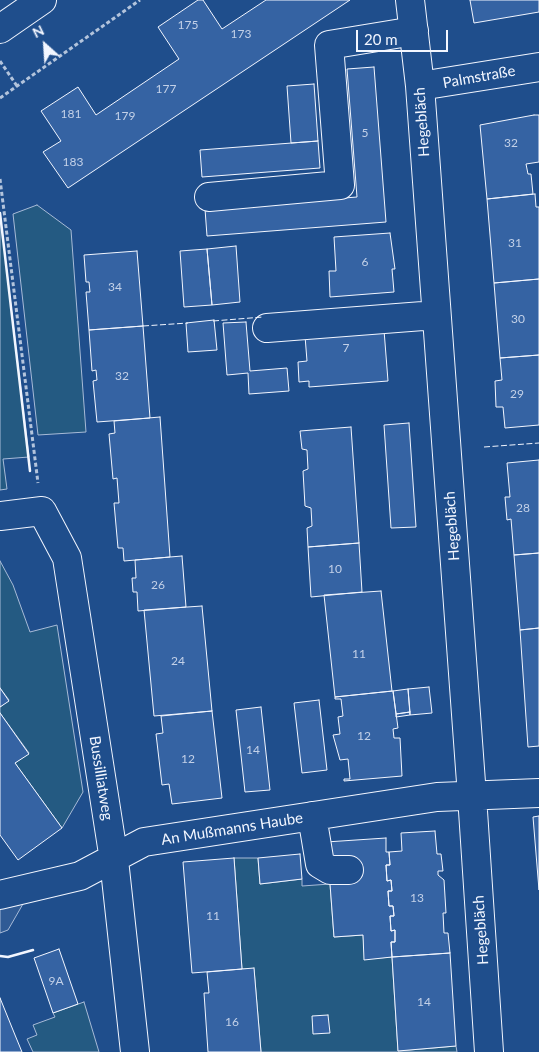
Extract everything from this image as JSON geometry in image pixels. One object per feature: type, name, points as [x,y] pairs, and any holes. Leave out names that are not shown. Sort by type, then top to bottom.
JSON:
[{"type":"street","points":[[0,29],[42,0]]},
{"type":"street","name":"Hegebläch","points":[[410,0],[420,86],[489,1052]]},
{"type":"street","points":[[209,197],[340,185],[329,45],[414,30]]},
{"type":"street","name":"Palmstraße","points":[[420,86],[539,67]]},
{"type":"street","points":[[267,328],[436,315]]},
{"type":"street","points":[[0,516],[42,511]]},
{"type":"street","name":"Bussilliatweg","points":[[42,511],[67,558],[114,860],[135,1052]]},
{"type":"street","name":"An Mußmanns Haube","points":[[0,895],[80,876],[114,860],[144,842],[437,798],[539,793]]},
{"type":"street","points":[[312,816],[320,864],[330,870],[349,870]]},
{"type":"path","points":[[0,98],[140,0]]},
{"type":"path","points":[[0,61],[17,86]]},
{"type":"path","points":[[0,179],[42,511]]},
{"type":"shaded area","points":[[37,205],[71,230],[86,432],[38,435],[13,214]]},
{"type":"shaded area","points":[[0,213],[29,457],[3,459],[7,489],[0,490]]},
{"type":"shaded area","points":[[0,561],[13,585],[30,632],[57,625],[83,792],[62,828],[15,763],[29,753],[0,713],[0,707],[9,700],[0,688]]},
{"type":"shaded area","points":[[234,858],[258,858],[260,884],[302,879],[302,886],[330,884],[334,937],[363,935],[365,959],[392,957],[398,1051],[456,1046],[457,1052],[261,1052],[254,969],[242,969]]},
{"type":"shaded area","points":[[27,897],[8,930],[0,933],[0,905]]},
{"type":"shaded area","points":[[84,1002],[99,1052],[33,1052],[27,1039],[37,1035],[33,1025],[55,1017],[53,1013]]},
{"type":"building","points":[[198,0],[203,0],[222,29],[266,0],[350,0],[68,188],[43,152],[61,141],[41,111],[78,87],[96,115],[179,59],[158,27]]},
{"type":"building","points":[[470,0],[539,0],[539,12],[474,23]]},
{"type":"building","points":[[374,67],[386,222],[207,236],[205,209],[357,197],[347,69]]},
{"type":"building","points":[[314,84],[318,141],[291,143],[287,86]]},
{"type":"building","points":[[539,115],[539,162],[526,164],[528,174],[531,174],[533,194],[487,199],[480,125]]},
{"type":"building","points":[[318,141],[320,168],[202,177],[200,150]]},
{"type":"building","points":[[535,194],[536,207],[539,207],[539,279],[494,283],[487,199]]},
{"type":"building","points":[[390,233],[395,269],[392,269],[394,292],[330,297],[329,271],[336,271],[334,237]]},
{"type":"building","points":[[236,246],[240,302],[212,305],[207,249]]},
{"type":"building","points":[[207,249],[212,305],[184,307],[180,251]]},
{"type":"building","points":[[137,251],[143,326],[89,330],[86,292],[90,292],[89,282],[86,282],[84,255]]},
{"type":"building","points":[[539,279],[539,355],[500,358],[494,283]]},
{"type":"building","points":[[214,320],[217,350],[188,352],[186,323]]},
{"type":"building","points":[[246,322],[250,371],[287,368],[289,391],[249,394],[248,373],[227,375],[223,323]]},
{"type":"building","points":[[143,326],[150,418],[97,422],[93,381],[97,380],[96,370],[92,371],[89,330]]},
{"type":"building","points":[[384,330],[388,381],[309,387],[309,381],[299,382],[298,362],[307,361],[305,336]]},
{"type":"building","points":[[539,355],[539,425],[505,428],[503,407],[496,407],[495,381],[502,380],[500,358]]},
{"type":"building","points":[[160,417],[170,557],[124,561],[123,548],[118,548],[114,503],[119,503],[117,478],[113,479],[109,434],[115,433],[114,421]]},
{"type":"building","points":[[409,423],[416,527],[391,528],[384,425]]},
{"type":"building","points":[[351,427],[359,543],[308,547],[307,528],[312,526],[311,508],[305,506],[303,471],[308,469],[307,450],[302,449],[300,431]]},
{"type":"building","points":[[539,460],[539,553],[514,555],[511,519],[507,520],[505,497],[510,497],[507,463]]},
{"type":"building","points":[[359,543],[362,592],[311,597],[308,547]]},
{"type":"building","points":[[539,553],[539,628],[520,630],[514,555]]},
{"type":"building","points":[[182,556],[186,607],[138,611],[137,592],[133,592],[132,578],[136,578],[135,560]]},
{"type":"building","points":[[381,591],[392,691],[335,697],[324,595]]},
{"type":"building","points":[[202,606],[212,711],[154,716],[144,610]]},
{"type":"building","points":[[539,628],[539,746],[528,747],[520,630]]},
{"type":"building","points":[[429,687],[432,713],[410,715],[408,689]]},
{"type":"building","points":[[0,688],[9,701],[0,707]]},
{"type":"building","points":[[408,689],[410,712],[396,714],[393,691]]},
{"type":"building","points":[[393,691],[398,728],[393,729],[394,738],[400,738],[402,776],[344,781],[344,779],[350,779],[348,759],[340,760],[333,735],[340,734],[338,717],[343,716],[341,699],[335,699],[335,697]]},
{"type":"building","points":[[319,700],[327,770],[302,773],[294,703]]},
{"type":"building","points":[[261,707],[270,790],[245,792],[236,710]]},
{"type":"building","points":[[212,711],[222,798],[172,804],[169,784],[162,785],[156,734],[163,733],[161,716]]},
{"type":"building","points":[[410,712],[410,715],[396,717],[396,714]]},
{"type":"building","points":[[0,713],[29,754],[15,763],[62,828],[18,860],[0,835]]},
{"type":"building","points":[[539,816],[539,890],[533,817]]},
{"type":"building","points":[[435,831],[437,854],[441,854],[443,871],[438,871],[438,875],[444,880],[446,913],[443,913],[444,933],[448,933],[450,953],[392,957],[391,942],[395,942],[395,930],[391,931],[390,916],[394,916],[393,906],[389,906],[388,891],[392,891],[391,880],[387,881],[386,865],[390,865],[389,852],[402,851],[401,833]]},
{"type":"building","points":[[386,838],[386,852],[389,852],[390,865],[386,865],[387,881],[391,880],[392,891],[388,891],[389,906],[393,906],[394,916],[390,916],[391,931],[395,930],[395,942],[391,942],[392,957],[364,960],[363,935],[334,937],[330,884],[355,882],[353,866],[328,868],[326,842]]},
{"type":"building","points":[[300,854],[302,879],[260,884],[258,858]]},
{"type":"building","points":[[234,858],[242,969],[192,973],[183,862]]},
{"type":"building","points":[[59,949],[78,1004],[53,1013],[34,958]]},
{"type":"building","points":[[450,953],[456,1046],[398,1051],[392,957]]},
{"type":"building","points":[[254,968],[261,1052],[208,1052],[204,993],[209,993],[207,972]]},
{"type":"building","points":[[0,998],[15,1035],[22,1052],[0,1052]]},
{"type":"building","points":[[328,1015],[330,1033],[313,1034],[312,1016]]},
{"type":"fence","points":[[213,321],[263,317]]},
{"type":"fence","points":[[143,326],[188,323]]},
{"type":"fence","points":[[484,447],[539,443]]},
{"type":"wall","points":[[0,213],[30,471]]},
{"type":"wall","points":[[0,956],[8,957],[33,950]]}]
